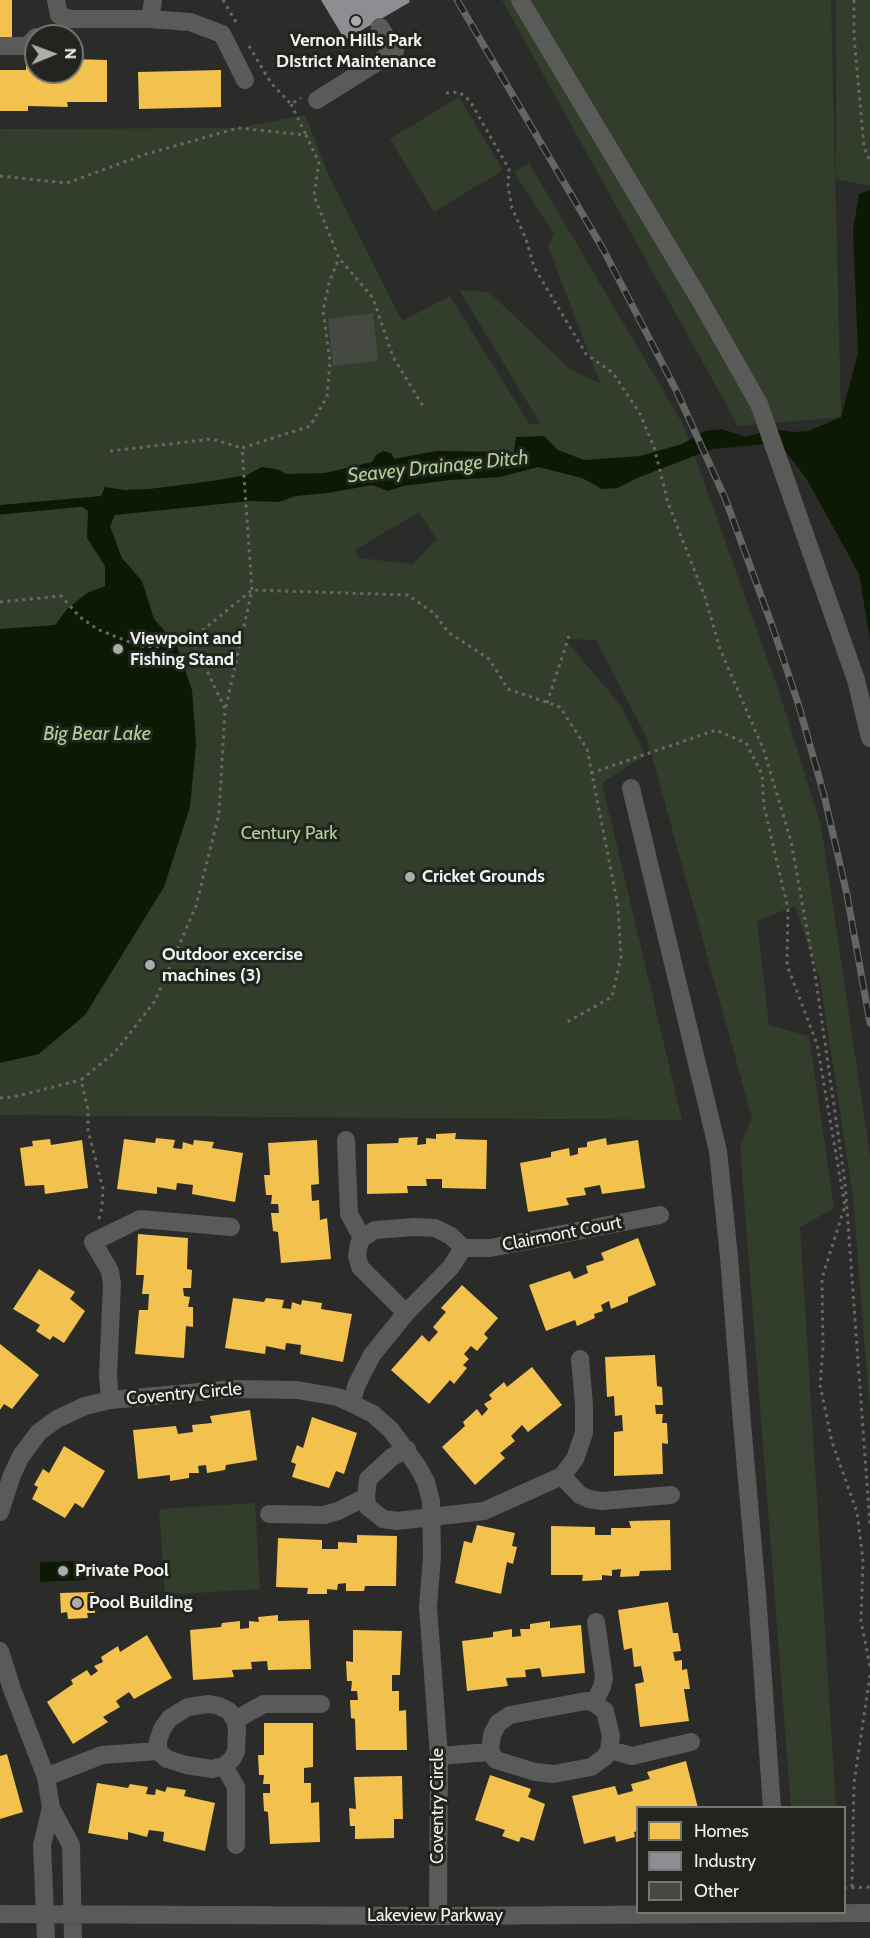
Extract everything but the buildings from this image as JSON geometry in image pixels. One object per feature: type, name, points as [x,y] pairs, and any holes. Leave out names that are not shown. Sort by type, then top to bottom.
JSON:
[{"type":"street","points":[[150,19],[153,0]]},
{"type":"street","points":[[520,0],[700,300],[761,412],[856,680],[870,738]]},
{"type":"street","points":[[46,24],[58,8],[71,19],[190,21],[222,34],[246,80]]},
{"type":"street","points":[[309,99],[395,51],[381,27]]},
{"type":"street","points":[[0,46],[24,46]]},
{"type":"street","points":[[631,788],[718,1151],[757,1593],[772,1806]]},
{"type":"street","points":[[346,1140],[349,1214],[362,1238]]},
{"type":"street","name":"Clairmont Court","points":[[463,1248],[490,1248],[660,1215]]},
{"type":"street","points":[[110,1400],[108,1376],[112,1284],[110,1270],[93,1242],[140,1219],[231,1227]]},
{"type":"street","points":[[351,1403],[372,1355],[406,1313],[451,1266],[463,1248],[451,1236],[435,1228],[375,1230],[362,1238],[358,1244],[357,1256],[360,1267],[406,1313]]},
{"type":"street","points":[[407,1449],[392,1457],[368,1479],[366,1497],[368,1506],[383,1519],[397,1521],[484,1511],[562,1476],[575,1459],[584,1433],[580,1359]]},
{"type":"street","name":"Coventry Circle","points":[[0,1512],[17,1465],[39,1432],[57,1419],[85,1406],[110,1400],[261,1388],[303,1391],[338,1397],[373,1414],[391,1430],[407,1449],[426,1482],[432,1517],[428,1607],[439,1756],[438,1916]]},
{"type":"street","points":[[562,1476],[580,1495],[595,1500],[671,1495]]},
{"type":"street","points":[[269,1514],[324,1515],[338,1511],[366,1497]]},
{"type":"street","points":[[594,1703],[604,1678],[596,1622]]},
{"type":"street","points":[[0,1651],[46,1777],[51,1808],[70,1845],[73,1938]]},
{"type":"street","points":[[586,1701],[594,1703],[605,1711],[608,1717],[611,1736],[609,1750],[605,1757],[591,1767],[554,1774],[535,1772],[496,1760],[490,1752],[492,1735],[498,1723],[510,1715],[586,1701]]},
{"type":"street","points":[[46,1777],[102,1755],[158,1751],[167,1759],[186,1765],[212,1769],[224,1766],[236,1752],[235,1720],[229,1711],[219,1706],[209,1704],[188,1707],[170,1718],[162,1730],[158,1741],[158,1751]]},
{"type":"street","points":[[235,1720],[264,1704],[321,1704]]},
{"type":"street","points":[[609,1750],[632,1756],[691,1742]]},
{"type":"street","points":[[439,1756],[490,1752]]},
{"type":"street","points":[[224,1766],[236,1787],[236,1845]]},
{"type":"street","points":[[46,1938],[42,1845],[51,1808]]},
{"type":"street","name":"Lakeview Parkway","points":[[846,1913],[870,1913]]},
{"type":"street","name":"Lakeview Parkway","points":[[0,1914],[438,1916],[665,1914]]},
{"type":"path","points":[[223,0],[241,31]]},
{"type":"path","points":[[854,0],[854,37],[864,147],[870,160]]},
{"type":"path","points":[[247,41],[271,83],[291,104],[306,135],[319,163],[314,196],[339,258],[373,298],[393,357],[423,406]]},
{"type":"path","points":[[446,93],[459,92],[470,101],[509,169],[508,186],[512,208],[526,239],[534,267],[586,354],[613,373],[640,414],[654,447],[668,503],[705,597],[720,649],[764,751],[791,841],[816,980],[846,1182],[870,1525]]},
{"type":"path","points":[[291,104],[309,99]]},
{"type":"path","points":[[0,176],[67,183],[143,155],[238,128],[306,135]]},
{"type":"path","points":[[110,451],[212,439],[242,448],[310,426],[327,397],[330,361],[323,311],[329,283],[339,258]]},
{"type":"path","points":[[0,1098],[13,1097],[81,1080],[115,1052],[155,1001],[196,906],[219,814],[225,709],[252,590],[242,448]]},
{"type":"path","points":[[0,602],[61,596],[88,623],[117,639],[140,646],[159,648],[192,639],[252,590],[408,595],[434,613],[448,632],[489,659],[508,689],[560,707],[587,749],[618,906],[621,957],[612,997],[567,1022]]},
{"type":"path","points":[[547,703],[569,636]]},
{"type":"path","points":[[192,639],[225,709]]},
{"type":"path","points":[[591,773],[716,730],[746,743],[762,774],[764,806],[788,909],[787,965],[817,1044],[845,1206],[822,1278],[823,1348],[820,1385],[832,1442],[857,1512],[862,1560],[861,1621],[870,1666]]},
{"type":"path","points":[[81,1080],[88,1110],[88,1130],[103,1189],[102,1206],[93,1242]]},
{"type":"path","points":[[852,1887],[854,1783],[870,1675]]},
{"type":"path","points":[[846,1888],[870,1887]]},
{"type":"green space","points":[[502,0],[831,0],[841,417],[738,426]]},
{"type":"green space","points":[[836,0],[870,0],[870,186],[836,179]]},
{"type":"green space","points":[[459,97],[503,170],[434,212],[390,139]]},
{"type":"green space","name":"Century Park","points":[[305,115],[329,176],[402,321],[450,296],[530,425],[540,423],[459,290],[489,292],[571,370],[600,383],[548,246],[554,234],[514,172],[529,163],[684,426],[778,689],[821,825],[870,1156],[870,1413],[853,1197],[820,980],[795,906],[757,921],[769,1025],[809,1036],[834,1208],[800,1227],[836,1806],[791,1806],[740,1147],[752,1118],[647,738],[596,640],[565,639],[621,706],[645,755],[602,783],[682,1120],[0,1115],[0,129],[238,128]],"holes":[[[419,512],[437,539],[413,564],[358,558],[355,550]]]},
{"type":"green space","points":[[255,1503],[260,1589],[165,1595],[159,1509]]},
{"type":"water","name":"Big Bear Lake","points":[[870,190],[870,639],[859,574],[806,478],[777,443],[712,449],[618,488],[602,489],[582,478],[538,467],[500,477],[403,486],[388,491],[372,485],[296,496],[279,502],[250,501],[115,515],[110,526],[122,558],[142,581],[154,619],[176,644],[192,690],[196,744],[190,807],[164,887],[85,1015],[39,1054],[0,1063],[0,629],[55,625],[67,609],[87,593],[105,586],[105,566],[87,538],[88,511],[78,504],[67,503],[0,511],[0,505],[101,496],[105,487],[125,490],[149,489],[212,481],[247,475],[262,467],[276,469],[287,474],[325,473],[372,462],[376,455],[383,451],[391,453],[394,459],[436,451],[514,452],[516,437],[544,436],[558,450],[584,460],[640,456],[682,444],[705,431],[722,429],[746,437],[773,429],[793,432],[808,431],[841,417],[858,353],[853,230],[859,194]]},
{"type":"water","name":"Private Pool","points":[[86,1561],[87,1580],[40,1582],[40,1562]]},
{"type":"waterway","name":"Seavey Drainage Ditch","points":[[0,512],[85,504]]},
{"type":"railway","points":[[457,0],[603,249],[676,390],[725,498],[773,628],[798,703],[824,795],[847,895],[870,1023]]},
{"type":"place","name":"Vernon Hills Park DIstrict Maintenance","points":[[356,21]]},
{"type":"place","name":"Viewpoint and Fishing Stand","points":[[118,649]]},
{"type":"place","name":"Cricket Grounds","points":[[410,877]]},
{"type":"place","name":"Outdoor excercise machines (3)","points":[[150,965]]},
{"type":"place","name":"Private Pool","points":[[63,1571]]},
{"type":"place","name":"Pool Building","points":[[77,1603]]}]
